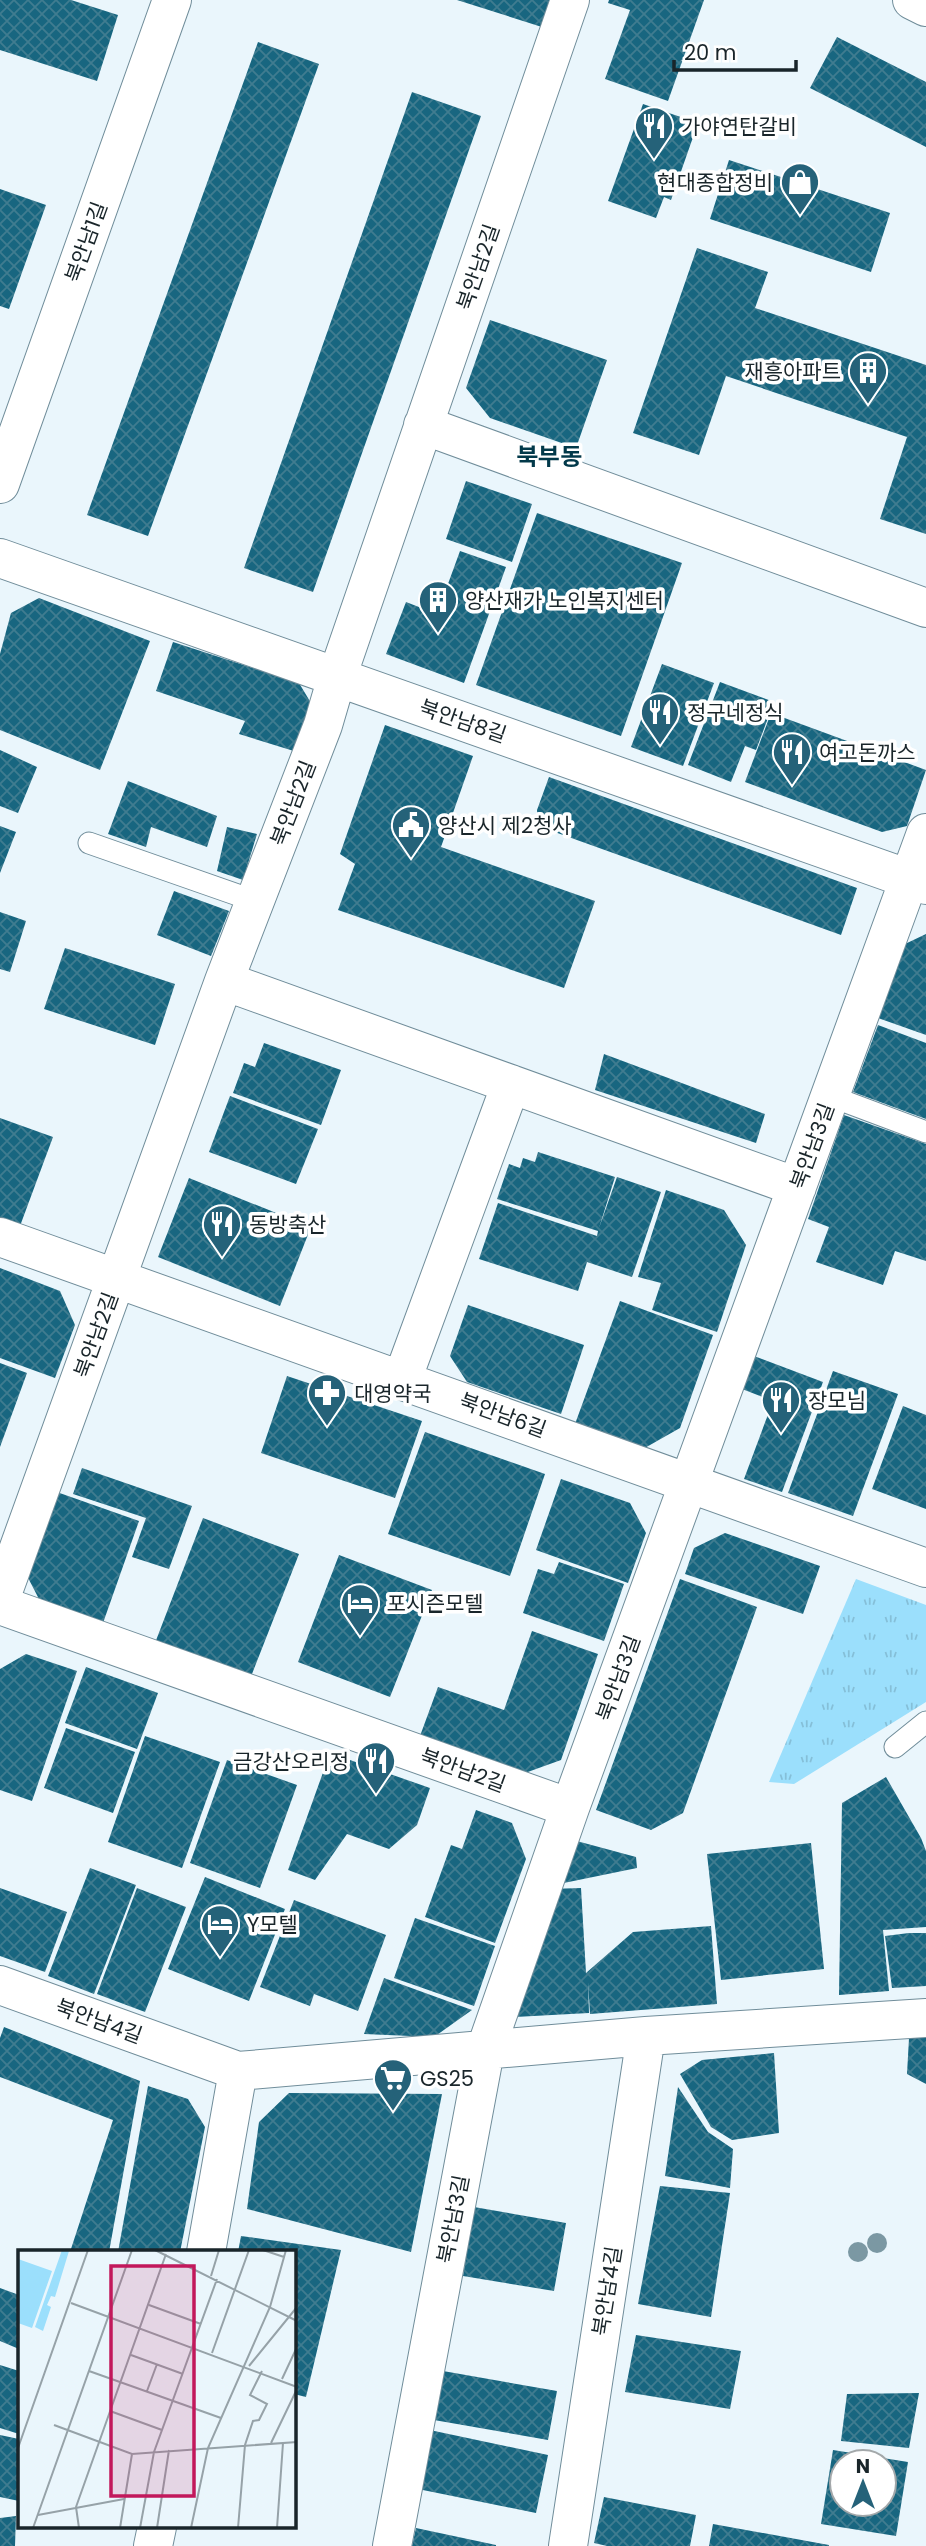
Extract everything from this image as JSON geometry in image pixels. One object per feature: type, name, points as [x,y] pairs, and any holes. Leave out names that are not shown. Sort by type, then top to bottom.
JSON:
[{"type":"street","name":"북안남1길","points":[[0,484],[172,0]]},
{"type":"street","name":"북안남2길","points":[[570,0],[337,677],[323,725],[224,981],[0,1603],[570,1808]]},
{"type":"street","points":[[912,0],[926,7]]},
{"type":"street","points":[[424,425],[926,608]]},
{"type":"street","name":"북안남8길","points":[[0,558],[918,882]]},
{"type":"street","name":"북안남3길","points":[[392,2546],[485,2051],[570,1808],[830,1096],[918,882],[926,834]]},
{"type":"street","points":[[224,981],[797,1187]]},
{"type":"street","points":[[402,1380],[511,1084]]},
{"type":"street","name":"북안남6길","points":[[0,1237],[926,1568]]},
{"type":"street","name":"북안남4길","points":[[0,1985],[238,2071],[646,2036],[926,2018]]},
{"type":"street","name":"북안남4길","points":[[568,2546],[646,2036]]},
{"type":"street","points":[[206,2250],[238,2071]]},
{"type":"street","points":[[153,2546],[157,2528]]},
{"type":"lane","points":[[89,843],[255,901]]},
{"type":"lane","points":[[830,1096],[926,1132]]},
{"type":"lane","points":[[895,1747],[926,1723]]},
{"type":"green space","points":[[856,1579],[926,1605],[926,1702],[794,1784],[769,1782]]},
{"type":"building","points":[[0,0],[71,0],[118,15],[97,81],[0,50]]},
{"type":"building","points":[[457,0],[554,0],[545,28]]},
{"type":"building","points":[[609,0],[704,0],[668,101],[605,79],[630,10],[608,3]]},
{"type":"building","points":[[837,37],[926,82],[926,147],[810,88]]},
{"type":"building","points":[[258,42],[319,64],[148,536],[87,515]]},
{"type":"building","points":[[412,92],[481,116],[313,592],[244,568]]},
{"type":"building","name":"가야연탄갈비","points":[[643,104],[698,123],[671,200],[664,197],[656,218],[608,201]]},
{"type":"building","name":"현대종합정비","points":[[729,160],[890,213],[871,272],[710,219]]},
{"type":"building","points":[[0,189],[46,205],[9,309],[0,306]]},
{"type":"building","name":"재흥아파트","points":[[697,248],[768,272],[755,308],[926,365],[926,534],[880,519],[907,437],[726,376],[699,455],[633,433]]},
{"type":"building","points":[[490,320],[607,360],[576,448],[490,418],[466,388]]},
{"type":"building","points":[[466,481],[532,504],[512,562],[446,539]]},
{"type":"building","points":[[537,513],[682,563],[621,736],[476,685]]},
{"type":"building","name":"양산재가 노인복지센터","points":[[460,551],[506,567],[464,683],[386,654],[406,602],[437,614]]},
{"type":"building","points":[[39,598],[150,641],[100,770],[0,730],[0,654],[11,613]]},
{"type":"building","points":[[173,642],[299,683],[317,713],[297,752],[239,734],[245,721],[156,691]]},
{"type":"building","points":[[662,664],[714,683],[683,766],[631,747]]},
{"type":"building","points":[[720,682],[774,702],[756,750],[745,746],[731,782],[688,765]]},
{"type":"building","points":[[771,713],[926,770],[907,826],[882,832],[745,782]]},
{"type":"building","name":"양산시 제2청사","points":[[385,725],[473,756],[441,847],[595,901],[564,988],[338,910],[355,864],[340,854]]},
{"type":"building","points":[[0,750],[37,767],[18,813],[0,806]]},
{"type":"building","points":[[549,777],[857,888],[841,935],[538,826],[537,810]]},
{"type":"building","points":[[128,781],[217,816],[207,847],[151,827],[146,847],[108,834]]},
{"type":"building","points":[[0,826],[16,832],[0,873]]},
{"type":"building","points":[[227,827],[257,834],[243,880],[217,871]]},
{"type":"building","points":[[174,891],[229,911],[211,956],[157,935]]},
{"type":"building","points":[[0,912],[26,921],[10,972],[0,969]]},
{"type":"building","points":[[926,934],[926,1035],[878,1018],[905,944]]},
{"type":"building","points":[[65,948],[175,984],[155,1045],[44,1009]]},
{"type":"building","points":[[878,1025],[926,1043],[926,1119],[853,1092]]},
{"type":"building","points":[[264,1043],[341,1070],[321,1125],[233,1093],[244,1063],[255,1067]]},
{"type":"building","points":[[604,1054],[765,1114],[756,1143],[595,1090]]},
{"type":"building","points":[[230,1096],[318,1129],[296,1184],[209,1152]]},
{"type":"building","points":[[844,1115],[926,1144],[926,1261],[895,1251],[883,1285],[816,1262],[829,1227],[808,1219]]},
{"type":"building","points":[[0,1118],[53,1137],[20,1226],[0,1219]]},
{"type":"building","points":[[538,1152],[615,1177],[599,1228],[617,1177],[661,1192],[632,1277],[587,1262],[578,1291],[479,1259],[498,1203],[597,1236],[598,1231],[497,1199],[509,1164],[520,1168],[523,1158],[535,1162]]},
{"type":"building","points":[[189,1178],[311,1227],[280,1306],[158,1257]]},
{"type":"building","points":[[666,1190],[724,1210],[746,1245],[717,1332],[652,1310],[661,1283],[638,1277]]},
{"type":"building","points":[[0,1268],[60,1291],[75,1325],[55,1378],[0,1358]]},
{"type":"building","points":[[620,1301],[713,1335],[680,1428],[643,1449],[575,1424]]},
{"type":"building","points":[[468,1305],[584,1345],[561,1414],[467,1382],[450,1356]]},
{"type":"building","points":[[754,1356],[823,1382],[782,1492],[744,1479],[773,1401],[742,1389]]},
{"type":"building","points":[[0,1363],[27,1373],[0,1447]]},
{"type":"building","points":[[833,1371],[898,1394],[853,1516],[788,1493]]},
{"type":"building","points":[[287,1376],[422,1421],[395,1498],[261,1453]]},
{"type":"building","points":[[903,1406],[926,1415],[926,1509],[872,1489]]},
{"type":"building","points":[[425,1432],[545,1474],[510,1576],[388,1534]]},
{"type":"building","points":[[82,1468],[192,1506],[169,1569],[132,1557],[146,1518],[73,1494]]},
{"type":"building","points":[[561,1479],[630,1503],[646,1533],[628,1583],[536,1550]]},
{"type":"building","points":[[54,1491],[139,1521],[103,1623],[40,1601],[25,1572]]},
{"type":"building","points":[[203,1518],[299,1554],[250,1679],[155,1643]]},
{"type":"building","points":[[725,1533],[820,1566],[803,1614],[685,1574],[694,1548]]},
{"type":"building","points":[[339,1555],[432,1590],[390,1697],[298,1662]]},
{"type":"building","points":[[559,1562],[624,1584],[604,1641],[523,1613],[538,1569],[554,1574]]},
{"type":"building","points":[[680,1579],[757,1607],[683,1813],[651,1830],[596,1810]]},
{"type":"building","points":[[532,1631],[598,1654],[561,1760],[525,1773],[420,1736],[438,1687],[504,1710]]},
{"type":"building","points":[[26,1654],[77,1671],[32,1801],[0,1790],[0,1669]]},
{"type":"building","points":[[86,1667],[158,1693],[137,1749],[65,1723]]},
{"type":"building","points":[[66,1728],[135,1752],[113,1813],[44,1788]]},
{"type":"building","points":[[145,1736],[220,1762],[182,1868],[108,1842]]},
{"type":"building","points":[[330,1753],[430,1788],[417,1825],[389,1849],[347,1834],[315,1880],[288,1870]]},
{"type":"building","points":[[227,1760],[297,1785],[260,1888],[190,1863]]},
{"type":"building","points":[[886,1777],[926,1851],[926,1927],[883,1930],[889,1991],[839,1995],[842,1803]]},
{"type":"building","points":[[476,1810],[512,1823],[526,1859],[495,1943],[425,1917],[451,1845],[462,1849]]},
{"type":"building","points":[[573,1840],[636,1857],[637,1868],[554,1885]]},
{"type":"building","points":[[811,1843],[824,1969],[721,1980],[707,1854]]},
{"type":"building","points":[[90,1868],[136,1885],[94,1994],[48,1976]]},
{"type":"building","points":[[205,1877],[285,1909],[249,2001],[168,1969]]},
{"type":"building","points":[[0,1888],[67,1912],[45,1972],[0,1956]]},
{"type":"building","points":[[137,1888],[186,1907],[145,2012],[97,1994]]},
{"type":"building","points":[[581,1888],[586,1973],[633,1932],[711,1926],[717,2004],[590,2014],[588,1982],[589,2013],[515,2017],[549,1889]]},
{"type":"building","points":[[294,1900],[386,1935],[358,2011],[314,1994],[310,2006],[260,1987]]},
{"type":"building","points":[[415,1918],[495,1946],[474,2006],[394,1978]]},
{"type":"building","points":[[926,1933],[926,1986],[892,1988],[885,1936]]},
{"type":"building","points":[[384,1978],[472,2010],[434,2037],[364,2034]]},
{"type":"building","points":[[4,2027],[140,2081],[109,2250],[71,2250],[113,2120],[0,2077],[0,2038]]},
{"type":"building","points":[[909,2038],[926,2038],[926,2084],[907,2074]]},
{"type":"building","points":[[774,2053],[779,2133],[732,2140],[711,2127],[680,2074],[702,2060]]},
{"type":"building","points":[[148,2086],[188,2099],[205,2127],[180,2250],[118,2250]]},
{"type":"building","points":[[678,2087],[708,2132],[733,2149],[730,2188],[665,2176]]},
{"type":"building","points":[[289,2093],[442,2094],[411,2252],[247,2209],[259,2122]]},
{"type":"building","points":[[660,2186],[730,2193],[711,2317],[638,2304]]},
{"type":"building","points":[[474,2207],[566,2223],[554,2291],[463,2276]]},
{"type":"building","points":[[241,2236],[341,2250],[306,2397],[296,2394],[296,2250],[238,2250]]},
{"type":"building","points":[[0,2288],[18,2295],[18,2349],[0,2341]]},
{"type":"building","points":[[636,2335],[741,2351],[730,2409],[625,2392]]},
{"type":"building","points":[[0,2365],[18,2371],[18,2434],[0,2428]]},
{"type":"building","points":[[443,2371],[557,2391],[548,2440],[434,2420]]},
{"type":"building","points":[[919,2393],[909,2448],[841,2441],[847,2394]]},
{"type":"building","points":[[425,2429],[548,2455],[536,2513],[413,2488]]},
{"type":"building","points":[[0,2435],[18,2439],[18,2501],[0,2497]]},
{"type":"building","points":[[898,2460],[908,2462],[896,2536],[821,2524],[828,2481],[828,2518],[898,2518]]},
{"type":"building","points":[[604,2497],[696,2515],[690,2546],[607,2546],[594,2543]]},
{"type":"building","points":[[16,2516],[15,2546],[0,2546],[0,2518]]},
{"type":"building","points":[[713,2524],[829,2545],[829,2546],[709,2546]]},
{"type":"building","points":[[416,2528],[496,2545],[496,2546],[412,2546]]},
{"type":"place","name":"가야연탄갈비","points":[[654,160]]},
{"type":"place","name":"현대종합정비","points":[[800,216]]},
{"type":"place","name":"재흥아파트","points":[[868,405]]},
{"type":"place","name":"양산재가 노인복지센터","points":[[438,634]]},
{"type":"place","name":"정구네정식","points":[[660,746]]},
{"type":"place","name":"여고돈까스","points":[[792,786]]},
{"type":"place","name":"양산시 제2청사","points":[[411,859]]},
{"type":"place","name":"동방축산","points":[[222,1258]]},
{"type":"place","name":"대영약국","points":[[327,1427]]},
{"type":"place","name":"장모님","points":[[781,1434]]},
{"type":"place","name":"포시즌모텔","points":[[360,1637]]},
{"type":"place","name":"금강산오리정","points":[[376,1795]]},
{"type":"place","name":"Y모텔","points":[[220,1958]]},
{"type":"place","name":"GS25","points":[[393,2112]]},
{"type":"district","name":"북부동","points":[[549,456]]}]
